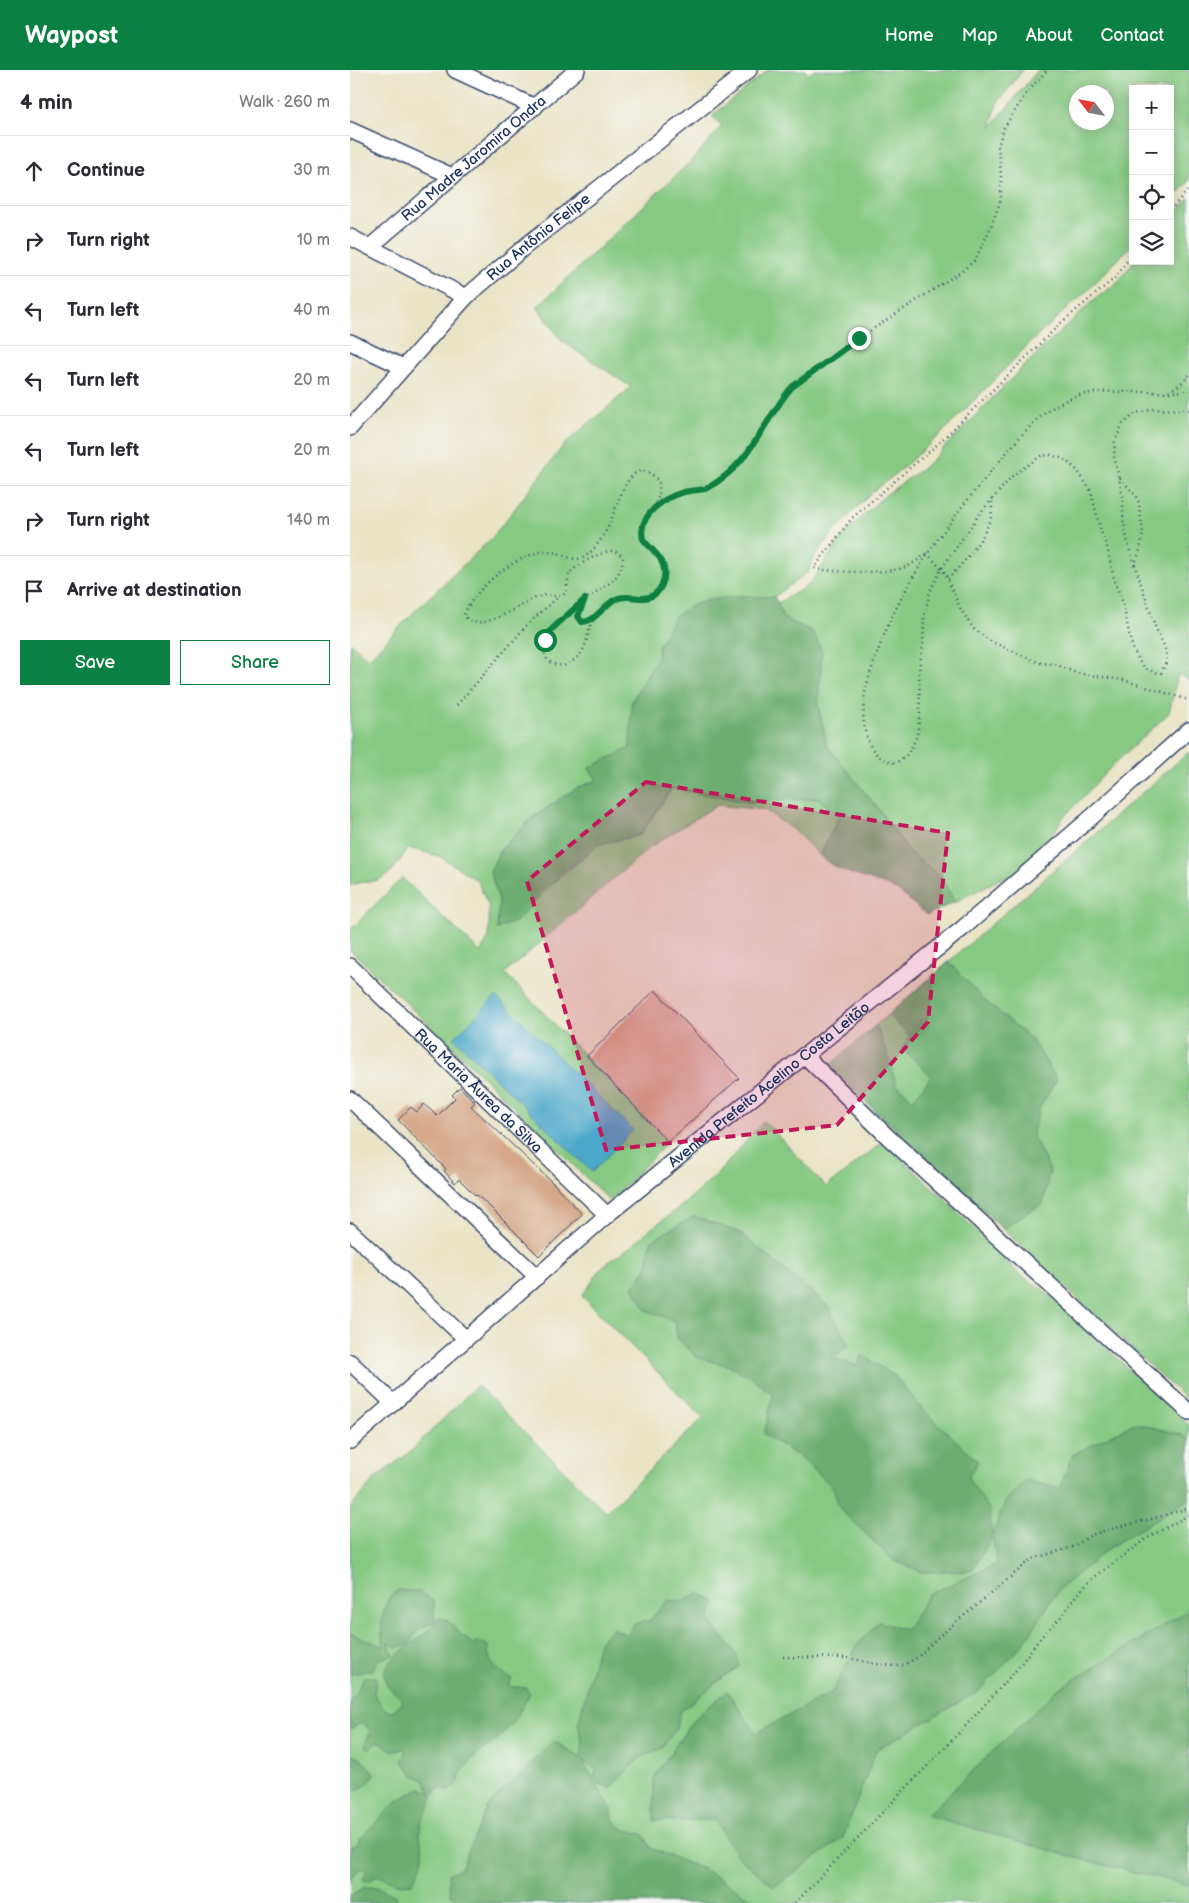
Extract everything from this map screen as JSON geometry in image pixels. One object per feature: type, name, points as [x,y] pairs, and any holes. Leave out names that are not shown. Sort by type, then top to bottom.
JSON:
[{"type":"street","points":[[455,70],[535,107]]},
{"type":"street","name":"Rua Madre Jaromira Ondra","points":[[371,246],[576,70]]},
{"type":"street","name":"Rua Antônio Felipe","points":[[350,428],[466,297],[528,244],[749,70]]},
{"type":"street","points":[[350,130],[452,176]]},
{"type":"street","points":[[350,237],[371,246],[466,297]]},
{"type":"street","points":[[350,342],[403,367]]},
{"type":"street","name":"Avenida Prefeito Acelino Costa Leitão","points":[[350,1441],[607,1215],[964,928],[1189,730]]},
{"type":"street","name":"Rua Maria Áurea da Silva","points":[[350,966],[607,1215]]},
{"type":"street","points":[[804,1055],[889,1138],[1189,1412]]},
{"type":"street","points":[[350,1098],[537,1277]]},
{"type":"street","points":[[350,1231],[466,1339]]},
{"type":"street","points":[[350,1362],[393,1403]]},
{"type":"path","points":[[653,507],[676,494],[705,489],[729,473],[746,456],[784,396],[792,387],[859,338],[976,260],[1001,200],[998,146],[1004,128],[1026,95],[1047,70]]},
{"type":"path","points":[[1174,206],[1189,189]]},
{"type":"path","points":[[927,553],[905,567],[888,570],[835,572],[814,568],[852,518],[939,443],[1062,322],[1116,277],[1129,259]]},
{"type":"path","points":[[1168,392],[1189,375]]},
{"type":"path","points":[[1189,391],[1094,393],[1072,398],[1047,411],[1026,430],[960,507],[915,572],[883,635],[864,694],[863,718],[870,748],[879,758],[887,762],[896,763],[908,754],[917,736],[920,714],[919,670],[924,618],[930,591],[942,568],[965,533],[1013,475],[1041,456],[1051,455],[1064,459],[1077,470],[1091,491],[1101,532],[1107,547],[1110,566],[1123,603],[1128,633],[1139,661],[1145,668],[1161,673],[1167,661],[1165,648],[1156,629],[1134,567],[1123,519],[1123,497],[1114,456],[1115,441],[1123,424],[1136,413],[1154,409],[1189,410]]},
{"type":"path","points":[[457,705],[527,625],[558,597],[566,593],[569,577],[573,570],[599,555],[611,551],[618,553],[623,557],[623,564],[614,580],[585,599],[553,628],[545,640],[544,651],[546,659],[553,664],[564,666],[581,655],[595,617],[604,606],[621,596],[644,598],[656,595],[661,589],[664,577],[662,561],[643,539],[642,534],[646,521],[659,496],[659,482],[649,472],[641,471],[634,474],[624,487],[608,527],[595,547],[585,557],[574,559],[553,552],[538,552],[502,571],[490,580],[472,601],[464,615],[467,620],[474,623],[485,622],[513,611],[538,597],[546,595],[558,597]]},
{"type":"path","points":[[1119,477],[1138,498],[1143,533],[1134,567]]},
{"type":"path","points":[[948,579],[967,557],[982,535],[991,517],[992,500]]},
{"type":"path","points":[[927,553],[942,568],[961,610],[974,629],[992,642],[1040,663],[1055,664],[1076,673],[1123,680],[1189,700]]},
{"type":"path","points":[[585,599],[579,612],[579,619],[585,622],[595,617]]},
{"type":"path","points":[[783,1657],[849,1658],[876,1664],[904,1665],[918,1657],[952,1625],[1032,1559],[1073,1546],[1091,1535],[1106,1530],[1189,1508]]},
{"type":"path","points":[[795,1903],[961,1731],[1017,1669],[1041,1637],[1062,1616],[1077,1594],[1096,1576],[1148,1538],[1189,1515]]},
{"type":"highlighted area","points":[[646,782],[948,833],[928,1022],[837,1125],[606,1150],[527,881]]},
{"type":"green space","points":[[768,70],[805,70],[809,75],[814,70],[1023,70],[997,103],[991,127],[1038,70],[1189,70],[1189,181],[1174,197],[1174,85],[1129,85],[1129,248],[1092,286],[1033,340],[943,432],[897,473],[872,492],[832,534],[815,556],[808,572],[774,597],[740,596],[659,645],[657,658],[632,701],[630,748],[589,768],[598,780],[575,789],[532,818],[499,851],[490,872],[499,900],[498,929],[599,844],[640,835],[672,788],[747,802],[818,798],[839,816],[820,856],[796,832],[765,810],[717,805],[650,847],[505,973],[668,1142],[610,1201],[350,950],[350,930],[402,878],[480,952],[489,938],[489,907],[477,880],[439,856],[408,848],[390,873],[374,881],[350,886],[350,644],[368,659],[419,607],[492,538],[564,445],[631,387],[562,341],[537,307],[691,161],[722,126],[712,116]]},
{"type":"green space","points":[[1189,198],[1189,680],[1178,674],[1169,713],[1112,766],[1062,819],[1042,853],[1027,870],[1000,879],[955,902],[939,875],[910,853],[876,806],[827,746],[818,704],[822,651],[812,631],[783,618],[778,603],[809,585],[844,534],[884,496],[927,465],[1021,369],[1096,298],[1117,283],[1131,265],[1174,265],[1174,215]]},
{"type":"green space","points":[[740,596],[774,597],[783,618],[812,631],[822,651],[818,704],[827,746],[876,806],[910,853],[939,875],[955,902],[927,915],[892,888],[846,872],[820,856],[839,816],[818,798],[747,802],[672,788],[640,835],[599,844],[562,873],[516,921],[497,929],[499,900],[490,872],[500,851],[532,818],[575,789],[597,780],[589,768],[630,748],[632,701],[657,658],[659,645],[675,616],[693,605],[710,600]]},
{"type":"green space","points":[[1189,752],[1189,1402],[828,1067]]},
{"type":"green space","points":[[949,962],[983,999],[1031,1039],[1057,1079],[1039,1109],[1032,1135],[1050,1170],[1043,1204],[1003,1229],[828,1067],[876,1025],[896,1084],[913,1100],[931,1077],[901,1049],[910,1036],[888,1015]]},
{"type":"green space","points":[[764,1121],[826,1187],[883,1142],[945,1199],[1019,1274],[1046,1292],[1131,1371],[1166,1399],[1189,1425],[1189,1903],[350,1903],[350,1508],[377,1477],[410,1452],[477,1385],[606,1512],[703,1418],[582,1296],[603,1266],[685,1203],[719,1172]]},
{"type":"green space","points":[[694,1216],[740,1233],[827,1305],[849,1345],[833,1358],[858,1366],[862,1355],[896,1377],[922,1409],[978,1461],[968,1478],[989,1509],[992,1535],[1006,1500],[1026,1480],[1060,1489],[1072,1455],[1135,1423],[1183,1435],[1189,1440],[1189,1499],[1110,1547],[1058,1590],[1024,1643],[979,1691],[876,1750],[843,1838],[774,1887],[737,1855],[714,1820],[654,1821],[654,1778],[693,1720],[727,1691],[756,1733],[832,1692],[858,1644],[879,1622],[906,1630],[929,1594],[997,1564],[992,1537],[972,1571],[922,1572],[893,1560],[840,1509],[832,1486],[800,1457],[764,1434],[773,1395],[753,1378],[727,1365],[698,1358],[677,1338],[675,1321],[646,1310],[633,1287],[646,1269],[651,1241]]},
{"type":"green space","points":[[399,1590],[420,1592],[434,1602],[435,1621],[419,1630],[409,1644],[396,1648],[388,1642],[393,1655],[377,1660],[373,1670],[350,1674],[350,1633],[384,1647],[383,1614],[391,1596]]},
{"type":"green space","points":[[698,1593],[716,1601],[709,1619],[736,1654],[740,1666],[681,1711],[675,1730],[662,1748],[640,1758],[610,1788],[595,1782],[612,1810],[613,1820],[623,1829],[643,1834],[651,1848],[705,1870],[759,1903],[461,1903],[450,1894],[448,1874],[461,1868],[488,1806],[554,1741],[581,1758],[583,1741],[578,1725],[599,1642],[612,1628],[628,1635],[633,1624],[649,1621],[668,1600],[682,1602]],"holes":[[[582,1760],[596,1769],[594,1779]]]},
{"type":"green space","points":[[1189,1610],[1189,1885],[1080,1859],[927,1815],[1057,1690]]},
{"type":"green space","points":[[439,1618],[448,1621],[474,1645],[479,1640],[488,1646],[488,1653],[494,1666],[512,1679],[508,1686],[526,1688],[530,1693],[514,1722],[498,1739],[481,1751],[470,1762],[460,1774],[459,1781],[455,1787],[448,1790],[440,1788],[432,1794],[431,1802],[420,1828],[422,1861],[412,1883],[401,1884],[378,1876],[368,1881],[363,1880],[367,1869],[359,1869],[350,1880],[350,1847],[356,1845],[362,1836],[397,1801],[420,1788],[431,1793],[425,1781],[413,1774],[402,1760],[406,1753],[404,1748],[394,1751],[381,1742],[376,1742],[369,1749],[365,1746],[370,1729],[361,1723],[350,1729],[350,1700],[355,1696],[364,1677],[377,1677],[374,1693],[383,1708],[391,1712],[403,1703],[399,1696],[386,1684],[385,1673],[388,1666],[399,1653],[429,1630]]},
{"type":"green space","points":[[350,1754],[360,1757],[375,1774],[365,1786],[352,1791],[350,1795]]},
{"type":"green space","points":[[365,1887],[377,1887],[396,1896],[395,1903],[350,1903],[350,1898],[354,1893]]},
{"type":"water","points":[[496,996],[633,1130],[592,1172],[454,1038]]},
{"type":"building","points":[[655,990],[739,1078],[668,1142],[587,1056]]},
{"type":"building","points":[[460,1087],[475,1102],[471,1106],[554,1184],[582,1214],[539,1256],[459,1179],[455,1183],[444,1171],[446,1169],[398,1120],[411,1107],[417,1112],[424,1104],[437,1116],[455,1098],[452,1095]]},
{"type":"route","points":[[545,640],[553,628],[585,599],[578,616],[582,622],[595,617],[611,601],[621,596],[644,598],[656,595],[661,589],[664,577],[662,561],[643,539],[642,534],[653,507],[676,494],[705,489],[729,473],[746,456],[784,396],[792,387],[859,338]]}]
